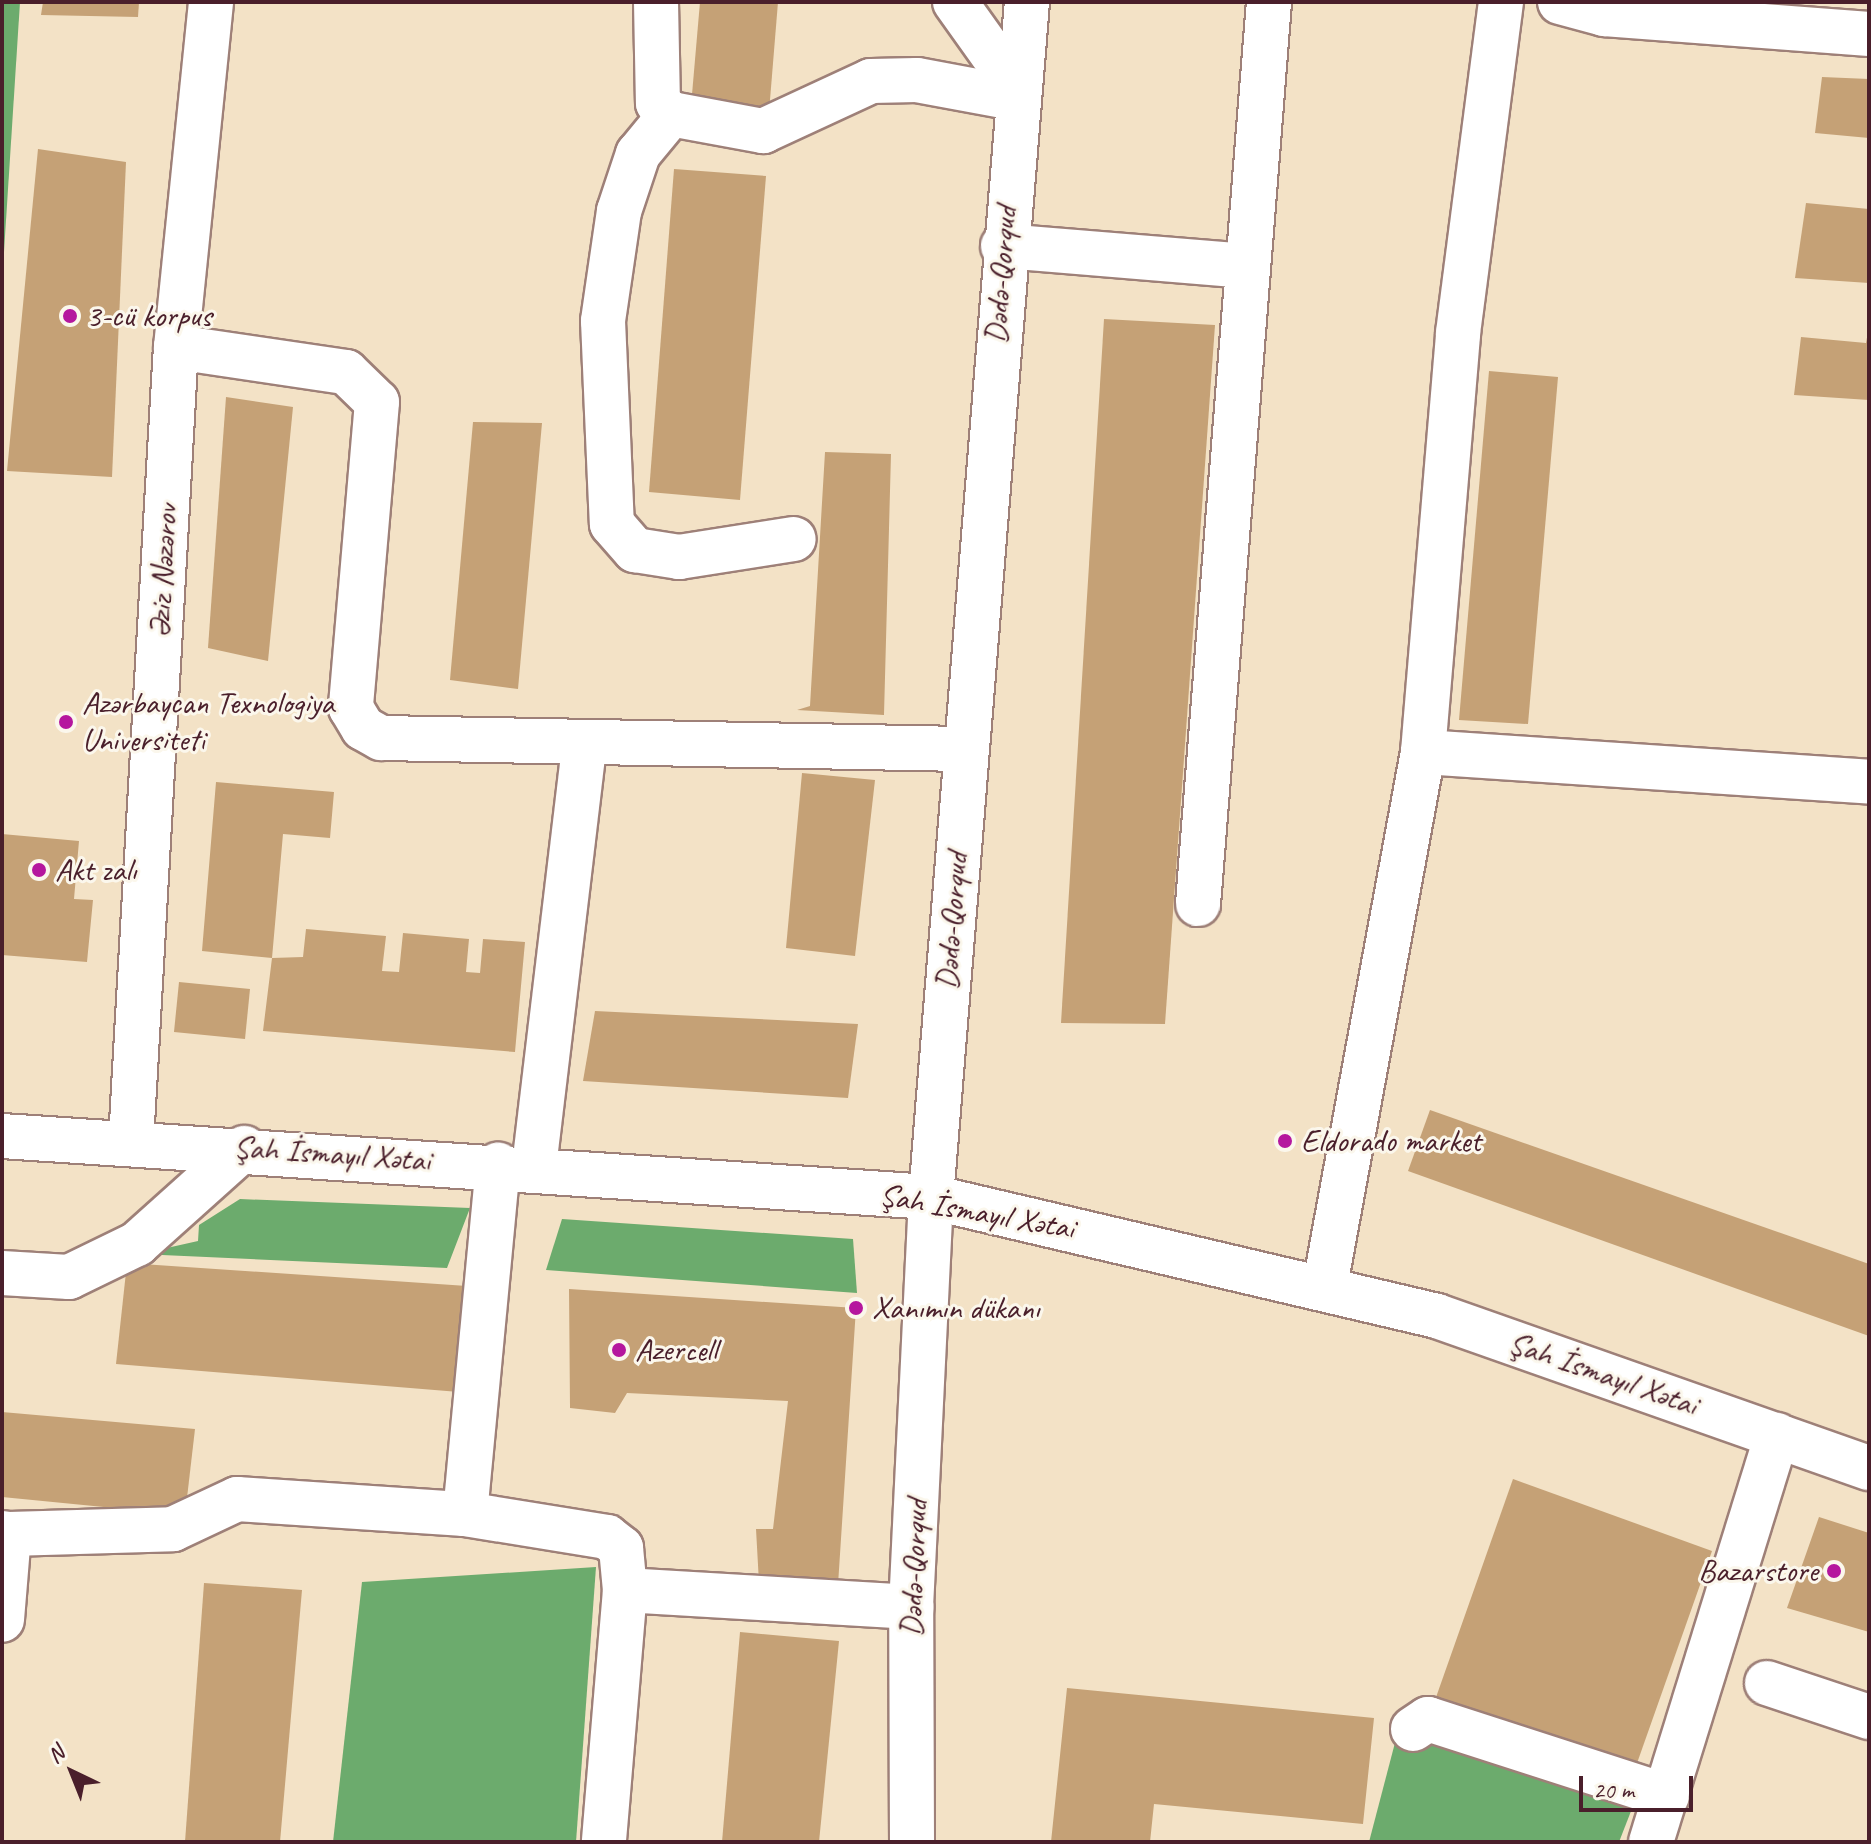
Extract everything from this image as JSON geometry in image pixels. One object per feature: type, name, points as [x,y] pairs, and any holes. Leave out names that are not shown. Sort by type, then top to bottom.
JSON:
[{"type":"street","name":"Əziz Nəzərov","points":[[131,1141],[176,347],[211,2]]},
{"type":"street","points":[[656,2],[658,103],[671,114],[763,131],[871,81],[917,80],[1015,92]]},
{"type":"street","points":[[955,2],[1015,92]]},
{"type":"street","name":"Dədə-Qorqud","points":[[912,1842],[911,1607],[931,1197],[1015,92],[1027,2]]},
{"type":"street","points":[[1198,904],[1269,2]]},
{"type":"street","points":[[1325,1285],[1423,752],[1458,333],[1501,2]]},
{"type":"street","points":[[1560,2],[1604,14],[1869,34]]},
{"type":"street","points":[[671,114],[638,154],[629,183],[603,321],[612,524],[635,550],[679,557],[794,539]]},
{"type":"street","points":[[1003,246],[1246,266]]},
{"type":"street","points":[[176,347],[346,372],[377,402],[351,708],[363,728],[381,738],[584,746],[964,749]]},
{"type":"street","points":[[465,1514],[516,1166],[584,746]]},
{"type":"street","points":[[1423,752],[1869,782]]},
{"type":"street","name":"Şah İsmayıl Xətai","points":[[2,1136],[244,1148],[931,1197],[1325,1285],[1437,1316],[1869,1468]]},
{"type":"street","points":[[2,1273],[69,1277],[137,1244],[244,1148]]},
{"type":"street","points":[[1651,1842],[1777,1435]]},
{"type":"street","points":[[2,1620],[6,1533],[173,1529],[237,1499],[465,1514],[607,1537],[621,1548],[625,1590],[604,1842]]},
{"type":"street","points":[[625,1590],[911,1607]]},
{"type":"street","points":[[1767,1683],[1869,1717]]},
{"type":"street","points":[[1413,1729],[1428,1719],[1667,1796]]},
{"type":"green space","points":[[2,2],[20,2],[2,283]]},
{"type":"green space","points":[[240,1199],[470,1208],[447,1268],[140,1254],[198,1241],[199,1225]]},
{"type":"green space","points":[[562,1219],[853,1239],[857,1293],[546,1270]]},
{"type":"green space","points":[[596,1567],[576,1842],[333,1842],[362,1582]]},
{"type":"green space","points":[[1402,1716],[1640,1788],[1619,1842],[1369,1842]]},
{"type":"building","points":[[43,2],[139,2],[138,17],[41,15]]},
{"type":"building","points":[[700,2],[778,2],[769,112],[691,106]]},
{"type":"building","points":[[1822,77],[1869,79],[1869,138],[1815,133]]},
{"type":"building","name":"3-cü korpus","points":[[38,149],[126,162],[112,477],[7,471]]},
{"type":"building","points":[[674,169],[766,176],[740,500],[649,492]]},
{"type":"building","points":[[1806,203],[1869,209],[1869,283],[1795,278]]},
{"type":"building","points":[[1104,319],[1215,325],[1165,1024],[1061,1023]]},
{"type":"building","points":[[1869,326],[1869,400],[1794,395],[1801,337],[1866,343]]},
{"type":"building","points":[[1489,371],[1558,377],[1528,724],[1459,720]]},
{"type":"building","points":[[226,397],[293,407],[268,661],[208,648]]},
{"type":"building","points":[[473,422],[542,423],[518,689],[450,680]]},
{"type":"building","points":[[825,452],[891,454],[884,715],[797,710],[810,706]]},
{"type":"building","points":[[802,773],[875,780],[855,956],[786,948]]},
{"type":"building","points":[[216,782],[334,792],[330,838],[283,834],[272,958],[202,951]]},
{"type":"building","name":"Akt zalı","points":[[2,834],[79,841],[74,899],[93,900],[87,962],[2,955]]},
{"type":"building","points":[[306,929],[386,936],[382,971],[399,972],[403,933],[469,939],[466,972],[480,973],[483,939],[525,942],[515,1052],[263,1031],[272,958],[303,957]]},
{"type":"building","points":[[179,982],[250,989],[245,1039],[174,1032]]},
{"type":"building","points":[[595,1011],[858,1024],[848,1098],[583,1081]]},
{"type":"building","points":[[1430,1110],[1869,1264],[1869,1336],[1408,1171]]},
{"type":"building","points":[[127,1263],[467,1286],[459,1392],[116,1364]]},
{"type":"building","points":[[569,1289],[856,1308],[838,1585],[759,1583],[756,1529],[773,1529],[788,1401],[627,1393],[615,1413],[570,1408]]},
{"type":"building","points":[[2,1412],[195,1429],[185,1515],[2,1497]]},
{"type":"building","points":[[1513,1479],[1712,1551],[1636,1766],[1434,1703]]},
{"type":"building","name":"Bazarstore","points":[[1819,1517],[1869,1533],[1869,1632],[1787,1608]]},
{"type":"building","points":[[204,1583],[302,1590],[280,1842],[185,1842]]},
{"type":"building","points":[[740,1632],[839,1641],[819,1842],[722,1842]]},
{"type":"building","points":[[1067,1688],[1374,1718],[1363,1824],[1154,1804],[1150,1842],[1051,1842]]},
{"type":"place","name":"3-cü korpus","points":[[70,316]]},
{"type":"place","name":"Azərbaycan Texnologiya Universiteti","points":[[66,722]]},
{"type":"place","name":"Akt zalı","points":[[39,870]]},
{"type":"place","name":"Eldorado market","points":[[1285,1141]]},
{"type":"place","name":"Xanımın dükanı","points":[[856,1308]]},
{"type":"place","name":"Azercell","points":[[619,1350]]},
{"type":"place","name":"Bazarstore","points":[[1834,1571]]}]
